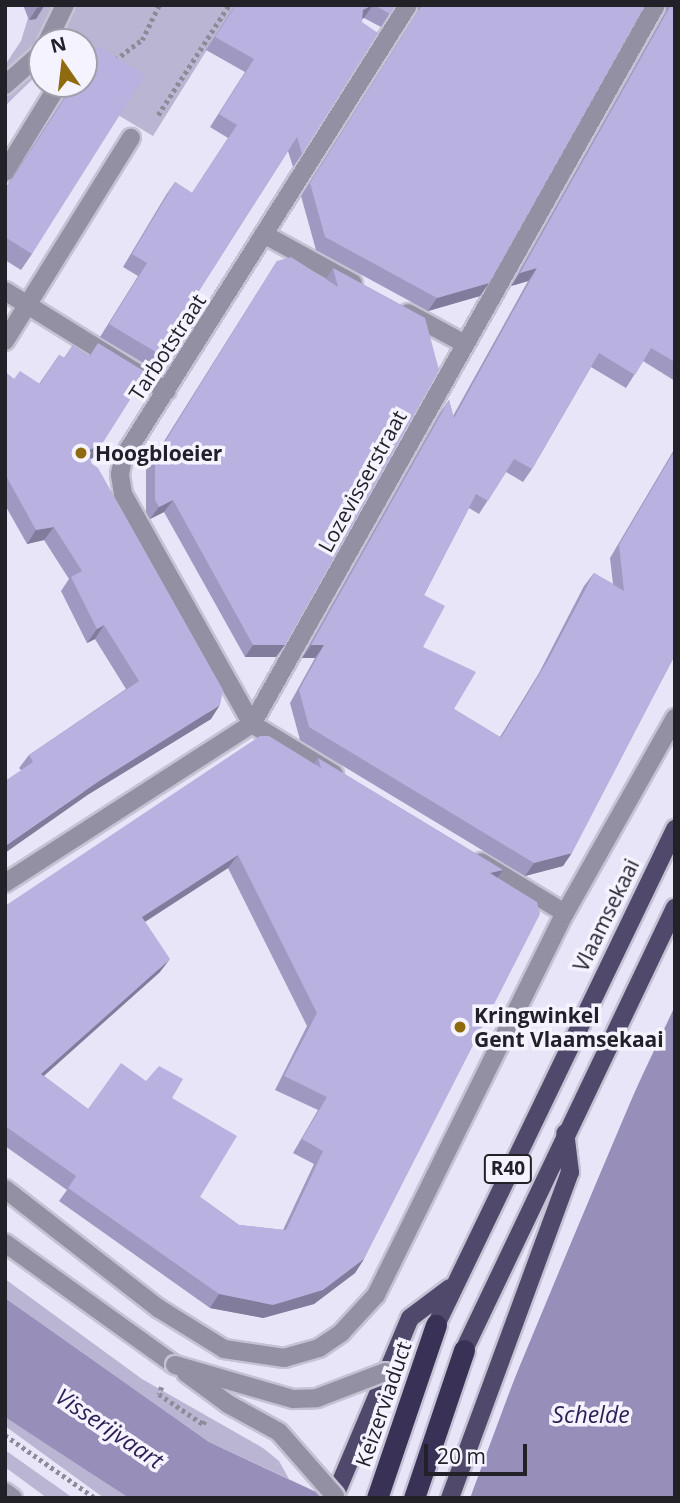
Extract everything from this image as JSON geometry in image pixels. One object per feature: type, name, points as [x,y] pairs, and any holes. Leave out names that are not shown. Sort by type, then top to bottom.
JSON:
[{"type":"highway","name":"Keizerviaduct","points":[[377,1498],[436,1325]]},
{"type":"highway","name":"R40","points":[[414,1498],[464,1350]]},
{"type":"main road","name":"Vlaamsekaai","points":[[436,1325],[451,1287],[675,829]]},
{"type":"main road","name":"R40","points":[[464,1350],[565,1133],[675,908]]},
{"type":"main road","points":[[450,1498],[570,1172],[565,1133]]},
{"type":"main road","points":[[334,1497],[410,1318],[451,1287]]},
{"type":"street","points":[[54,28],[65,5]]},
{"type":"street","name":"Tarbotstraat","points":[[252,724],[123,494],[123,458],[267,236],[408,5]]},
{"type":"street","name":"Lozevisserstraat","points":[[5,883],[252,724],[656,5]]},
{"type":"street","points":[[363,29],[384,43]]},
{"type":"street","points":[[5,85],[28,64]]},
{"type":"street","points":[[5,172],[50,98]]},
{"type":"street","points":[[5,341],[131,138]]},
{"type":"street","points":[[267,236],[372,293]]},
{"type":"street","points":[[5,291],[166,391]]},
{"type":"street","points":[[395,306],[465,344]]},
{"type":"street","name":"Vlaamsekaai","points":[[5,1189],[158,1308],[224,1349],[284,1358],[319,1348],[341,1334],[376,1296],[565,913],[675,718]]},
{"type":"street","points":[[252,724],[346,780]]},
{"type":"street","points":[[463,851],[565,913]]},
{"type":"street","points":[[5,1243],[228,1404],[279,1432],[334,1497]]},
{"type":"street","points":[[175,1365],[293,1399],[317,1398],[385,1372]]},
{"type":"street","points":[[5,1492],[13,1498]]},
{"type":"path","points":[[107,66],[142,40],[159,5]]},
{"type":"path","points":[[158,115],[229,5]]},
{"type":"path","points":[[159,1394],[203,1424]]},
{"type":"path","points":[[5,1435],[95,1498]]},
{"type":"shaded area","points":[[32,5],[235,5],[153,136],[118,115],[98,81],[98,28],[28,28],[28,84],[5,106],[5,65],[21,41]]},
{"type":"shaded area","points":[[5,1279],[142,1379],[263,1448],[279,1461],[289,1479],[209,1442],[5,1298]]},
{"type":"shaded area","points":[[5,1417],[129,1498],[104,1498],[5,1426]]},
{"type":"shaded area","points":[[5,1450],[73,1498],[47,1498],[5,1467]]},
{"type":"water","name":"Schelde","points":[[675,1006],[675,1498],[470,1498],[491,1435],[627,1108]]},
{"type":"water","name":"Visserijvaart","points":[[5,1298],[209,1442],[329,1498],[129,1498],[5,1417]]},
{"type":"pier","points":[[672,1004],[524,1353],[470,1498],[467,1498],[488,1434],[624,1106]]},
{"type":"building","points":[[236,5],[372,5],[363,10],[362,22],[378,33],[302,154],[297,137],[159,354],[109,324],[147,263],[132,254],[175,182],[192,193],[237,125],[219,114],[254,59],[215,37]]},
{"type":"building","points":[[374,5],[395,5],[390,14]]},
{"type":"building","points":[[422,5],[645,5],[489,283],[437,298],[325,237],[310,183]]},
{"type":"building","points":[[671,5],[675,5],[675,362],[651,348],[635,375],[599,353],[532,469],[514,459],[488,501],[476,494],[424,595],[445,606],[423,647],[476,672],[454,709],[501,738],[548,660],[594,573],[624,591],[619,545],[675,450],[675,655],[572,853],[534,863],[309,727],[299,690],[324,645],[311,645],[449,400],[454,418],[537,268],[520,273]]},
{"type":"building","points":[[98,46],[145,75],[32,254],[5,237],[5,190],[65,98],[98,98]]},
{"type":"building","points":[[291,257],[338,287],[333,268],[425,318],[439,370],[285,645],[253,645],[173,500],[159,507],[155,500],[155,458],[277,261]]},
{"type":"building","points":[[98,343],[147,373],[102,444],[89,450],[91,463],[98,468],[223,690],[220,705],[99,781],[5,846],[5,781],[33,762],[29,755],[139,681],[104,625],[97,629],[71,577],[82,571],[54,527],[36,530],[5,474],[5,372],[14,379],[20,371],[40,384],[59,355],[65,358],[73,345],[90,356]]},
{"type":"building","points":[[260,736],[269,736],[321,768],[318,758],[503,870],[490,873],[537,902],[540,914],[364,1259],[323,1290],[273,1305],[219,1294],[68,1188],[76,1176],[5,1126],[5,906]],"holes":[[[238,855],[317,1013],[284,1076],[327,1097],[302,1139],[323,1151],[286,1230],[239,1225],[200,1197],[237,1136],[172,1098],[183,1079],[159,1066],[146,1081],[121,1063],[88,1109],[41,1074],[170,959],[142,917]]]},
{"type":"place","name":"Hoogbloeier","points":[[81,453]]},
{"type":"place","name":"Kringwinkel Gent Vlaamsekaai","points":[[460,1027]]}]
